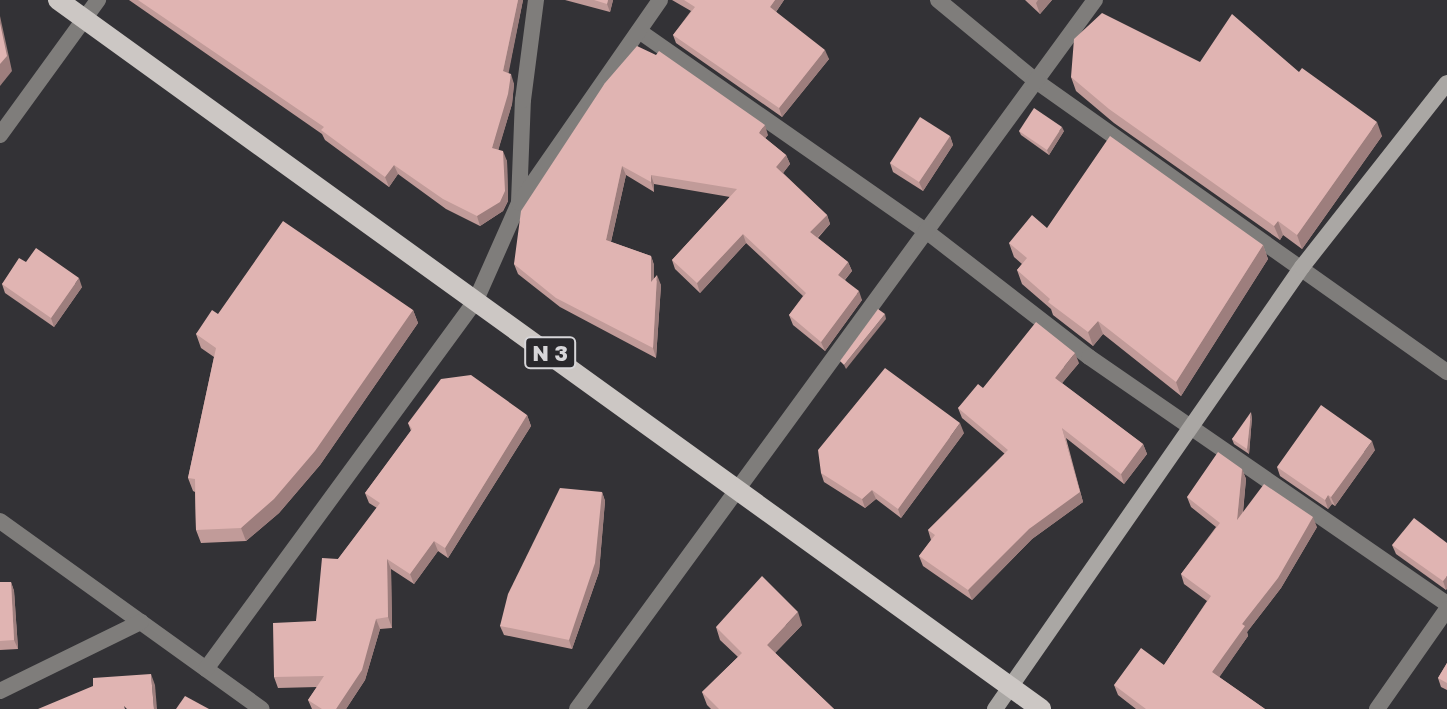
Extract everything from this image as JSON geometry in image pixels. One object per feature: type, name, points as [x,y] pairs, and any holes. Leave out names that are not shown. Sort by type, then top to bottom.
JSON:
[{"type":"main road","name":"N 3","points":[[58,0],[1041,709]]},
{"type":"street","points":[[0,135],[98,0]]},
{"type":"street","points":[[519,203],[523,100],[536,0]]},
{"type":"street","points":[[206,669],[476,300],[519,203],[660,0]]},
{"type":"street","points":[[938,0],[1036,81],[1447,372]]},
{"type":"street","points":[[577,709],[1095,0]]},
{"type":"street","points":[[639,31],[926,231],[1089,357],[1447,606],[1377,709]]},
{"type":"street","points":[[995,709],[1302,267],[1447,83]]},
{"type":"street","points":[[0,521],[262,709]]},
{"type":"street","points":[[0,691],[141,622]]},
{"type":"building","points":[[138,0],[518,0],[503,71],[511,74],[508,94],[492,148],[503,151],[505,191],[500,202],[477,216],[443,199],[394,165],[385,177],[321,130],[324,127]]},
{"type":"building","points":[[684,0],[775,0],[770,7],[825,50],[779,108],[673,35],[695,7]]},
{"type":"building","points":[[1102,13],[1200,62],[1232,14],[1299,72],[1302,68],[1377,122],[1297,235],[1278,221],[1274,226],[1109,109],[1071,77],[1074,39]]},
{"type":"building","points":[[0,23],[7,56],[0,64]]},
{"type":"building","points":[[637,46],[656,55],[659,51],[765,125],[759,133],[786,155],[776,167],[827,215],[810,232],[848,262],[838,275],[859,291],[821,342],[789,315],[806,293],[743,234],[697,283],[672,260],[737,189],[651,175],[651,182],[622,166],[606,240],[651,256],[651,282],[657,275],[653,348],[556,298],[514,264],[521,211],[605,83]]},
{"type":"building","points":[[1034,108],[1062,127],[1047,150],[1019,131]]},
{"type":"building","points":[[920,117],[950,136],[919,182],[890,163]]},
{"type":"building","points":[[1110,136],[1263,245],[1176,382],[1098,321],[1088,332],[1048,302],[1050,299],[1017,270],[1027,258],[1009,243],[1032,215],[1047,228]]},
{"type":"building","points":[[283,221],[413,310],[315,451],[274,499],[241,528],[196,530],[195,479],[188,478],[216,348],[196,334],[212,310],[218,314]]},
{"type":"building","points":[[36,248],[79,278],[51,318],[2,284],[19,258],[26,262]]},
{"type":"building","points":[[878,309],[885,314],[844,365],[840,361]]},
{"type":"building","points":[[1036,322],[1075,353],[1055,378],[1143,444],[1121,474],[1062,428],[1080,492],[1029,529],[968,590],[919,556],[935,535],[928,530],[1008,450],[958,408],[978,384],[983,388]]},
{"type":"building","points":[[885,368],[960,423],[898,509],[872,490],[862,499],[821,473],[818,450]]},
{"type":"building","points":[[471,375],[527,415],[445,548],[434,541],[410,574],[387,559],[388,617],[376,619],[362,670],[336,709],[322,709],[308,700],[324,676],[274,677],[273,623],[316,621],[322,558],[338,559],[380,503],[365,493],[412,429],[408,423],[441,379]]},
{"type":"building","points":[[1321,405],[1372,441],[1331,497],[1328,495],[1325,500],[1277,467]]},
{"type":"building","points":[[1251,412],[1247,449],[1232,439]]},
{"type":"building","points":[[1218,452],[1242,469],[1237,520],[1264,484],[1313,517],[1278,578],[1242,624],[1245,626],[1212,672],[1265,709],[1146,709],[1114,685],[1141,648],[1164,665],[1211,596],[1181,574],[1220,523],[1187,497]]},
{"type":"building","points":[[560,488],[602,492],[595,563],[569,640],[500,626],[508,594]]},
{"type":"building","points":[[1414,518],[1447,543],[1447,576],[1443,581],[1392,545]]},
{"type":"building","points":[[762,576],[798,612],[767,645],[834,709],[719,709],[702,692],[742,653],[716,627]]},
{"type":"building","points":[[0,582],[11,582],[14,640],[0,641]]},
{"type":"building","points":[[1447,663],[1447,683],[1438,678]]},
{"type":"building","points":[[151,674],[154,709],[127,709],[124,706],[125,709],[38,709],[93,686],[93,678]]},
{"type":"building","points":[[185,696],[209,709],[176,709]]}]
